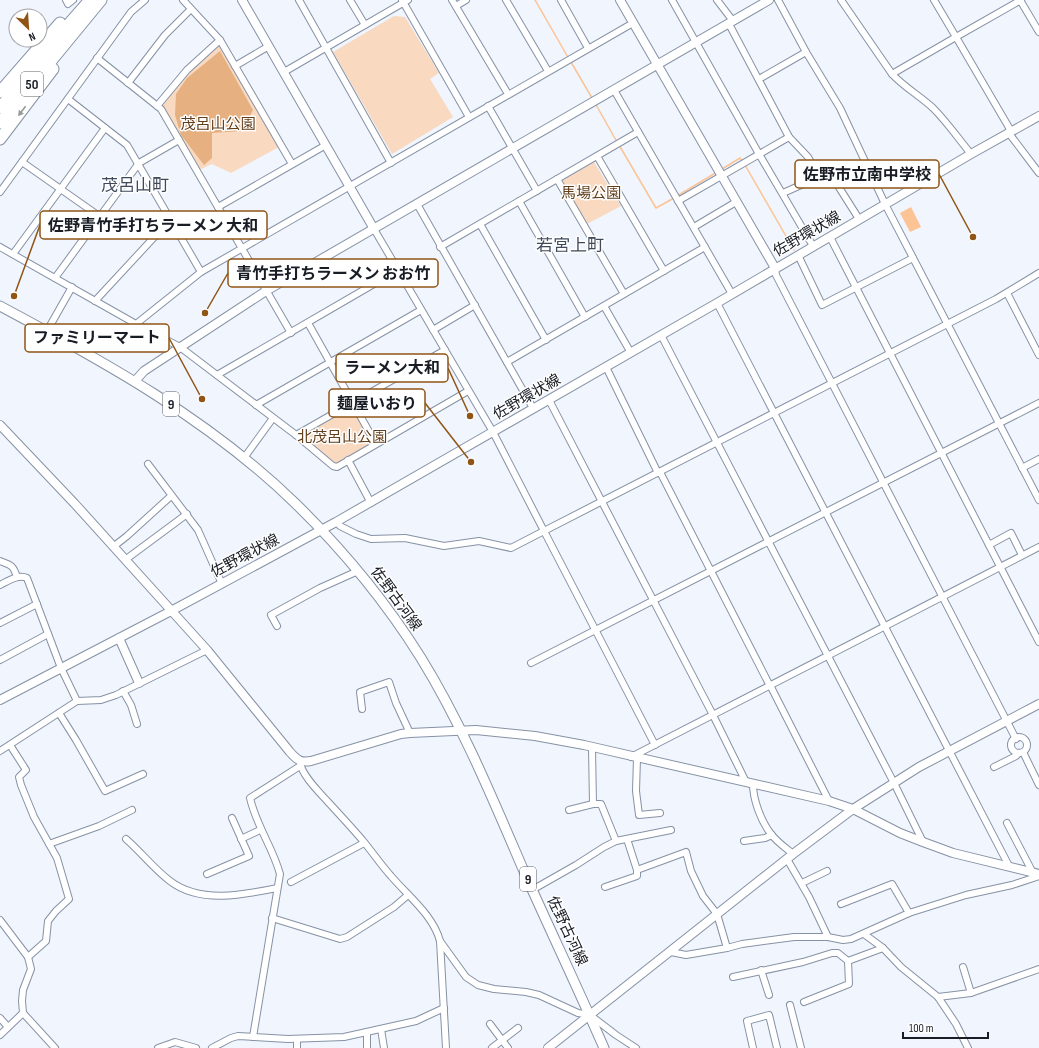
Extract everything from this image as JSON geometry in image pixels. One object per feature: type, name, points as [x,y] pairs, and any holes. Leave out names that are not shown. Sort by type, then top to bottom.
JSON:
[{"type":"highway","name":"50","points":[[0,123],[90,4],[101,0]]},
{"type":"highway","points":[[0,92],[74,9],[90,4],[87,22],[0,139]]},
{"type":"highway","name":"50","points":[[0,108],[59,43]]},
{"type":"main road","name":"佐野古河線","points":[[0,306],[135,381],[207,430],[244,458],[296,504],[322,530],[358,571],[387,608],[420,657],[461,730],[604,1048]]},
{"type":"street","points":[[66,0],[68,4],[73,0]]},
{"type":"street","points":[[0,192],[131,12],[145,0]]},
{"type":"street","points":[[183,0],[220,40],[292,164]]},
{"type":"street","points":[[242,0],[493,432],[654,745]]},
{"type":"street","points":[[299,0],[391,163]]},
{"type":"street","points":[[350,0],[365,25]]},
{"type":"street","points":[[466,0],[454,3],[508,94]]},
{"type":"street","points":[[506,0],[548,71]]},
{"type":"street","points":[[561,0],[588,48]]},
{"type":"street","points":[[620,0],[775,268],[776,275],[1016,739]]},
{"type":"street","points":[[672,0],[695,43],[813,246]]},
{"type":"street","points":[[717,0],[731,22],[789,138],[808,157],[819,177]]},
{"type":"street","points":[[135,381],[144,371],[266,291],[657,66],[731,22],[756,3],[769,0]]},
{"type":"street","points":[[778,0],[806,52],[840,108],[885,204],[1039,500]]},
{"type":"street","points":[[841,0],[892,74],[899,82],[932,108],[946,122],[971,154]]},
{"type":"street","points":[[934,0],[1010,132],[1039,173]]},
{"type":"street","points":[[892,74],[1020,0],[1039,32]]},
{"type":"street","points":[[284,72],[404,1],[469,117]]},
{"type":"street","points":[[128,83],[165,35],[191,9]]},
{"type":"street","points":[[136,324],[202,272],[633,23]]},
{"type":"street","points":[[157,106],[187,70],[220,40]]},
{"type":"street","points":[[234,66],[269,46]]},
{"type":"street","points":[[759,79],[806,52]]},
{"type":"street","points":[[97,58],[161,109],[291,333]]},
{"type":"street","points":[[614,90],[732,294]]},
{"type":"street","points":[[68,98],[127,145],[202,272]]},
{"type":"street","points":[[488,106],[537,191]]},
{"type":"street","name":"佐野環状線","points":[[0,700],[222,584],[371,503],[971,154],[1039,116]]},
{"type":"street","points":[[13,254],[105,128]]},
{"type":"street","points":[[440,247],[638,132]]},
{"type":"street","points":[[678,201],[721,175],[789,138]]},
{"type":"street","points":[[55,278],[139,163],[179,140]]},
{"type":"street","points":[[218,207],[326,145]]},
{"type":"street","points":[[597,156],[664,271]]},
{"type":"street","points":[[22,162],[99,216]]},
{"type":"street","points":[[783,193],[830,173],[836,172],[872,176]]},
{"type":"street","points":[[830,173],[859,219]]},
{"type":"street","points":[[557,179],[624,294]]},
{"type":"street","points":[[519,201],[585,317]]},
{"type":"street","points":[[694,227],[736,202]]},
{"type":"street","points":[[416,204],[533,408]]},
{"type":"street","points":[[95,301],[171,219]]},
{"type":"street","points":[[480,224],[546,340]]},
{"type":"street","points":[[830,237],[1039,642]]},
{"type":"street","points":[[0,247],[136,324],[180,347],[296,435],[333,466],[337,467],[468,391]]},
{"type":"street","points":[[507,362],[705,247]]},
{"type":"street","points":[[798,255],[822,305],[914,258]]},
{"type":"street","points":[[217,375],[398,270]]},
{"type":"street","points":[[336,522],[340,526],[356,534],[371,539],[405,538],[444,546],[480,542],[511,548],[890,354],[1007,293],[1039,273]]},
{"type":"street","points":[[47,331],[72,288]]},
{"type":"street","points":[[1007,293],[1039,355]]},
{"type":"street","points":[[717,303],[1009,866]]},
{"type":"street","points":[[433,330],[475,305]]},
{"type":"street","points":[[604,306],[631,353]]},
{"type":"street","points":[[256,405],[421,310]]},
{"type":"street","points":[[308,323],[376,444]]},
{"type":"street","points":[[661,335],[894,783],[923,842]]},
{"type":"street","points":[[296,435],[445,350]]},
{"type":"street","points":[[606,367],[829,801]]},
{"type":"street","points":[[549,400],[749,783],[764,822],[772,835],[790,856],[828,937]]},
{"type":"street","points":[[531,663],[1039,403]]},
{"type":"street","points":[[244,458],[273,418]]},
{"type":"street","points":[[0,425],[75,504],[207,650],[297,759],[319,791],[432,922],[438,933],[440,941],[446,1048]]},
{"type":"street","points":[[1022,468],[1039,459]]},
{"type":"street","points":[[348,460],[371,503]]},
{"type":"street","points":[[148,464],[198,530],[222,584]]},
{"type":"street","points":[[114,547],[171,496]]},
{"type":"street","points":[[125,560],[187,514]]},
{"type":"street","points":[[989,545],[1011,533],[1022,555]]},
{"type":"street","points":[[634,757],[654,745],[1039,547]]},
{"type":"street","points":[[0,561],[12,565],[17,576]]},
{"type":"street","points":[[277,626],[271,615],[320,588],[358,571]]},
{"type":"street","points":[[0,585],[17,576],[27,578],[48,634],[77,701]]},
{"type":"street","points":[[0,623],[37,604]]},
{"type":"street","points":[[0,660],[48,634]]},
{"type":"street","points":[[119,638],[140,683]]},
{"type":"street","points":[[0,751],[77,701],[101,700],[124,691],[207,650]]},
{"type":"street","points":[[362,709],[360,692],[389,682],[396,703],[410,733]]},
{"type":"street","points":[[124,691],[131,705],[137,724]]},
{"type":"street","points":[[548,1048],[671,952],[790,856],[853,809],[949,751],[1039,704]]},
{"type":"street","points":[[59,713],[106,791],[143,774]]},
{"type":"street","points":[[253,1037],[280,874],[278,866],[260,830],[250,797],[300,764],[401,734],[461,730],[516,734],[634,757],[829,801],[853,809],[900,833],[953,853],[1037,874]]},
{"type":"street","points":[[994,767],[1021,753],[1027,747],[1026,741],[1022,738],[1012,741],[1011,746],[1014,751],[1021,753],[1039,785]]},
{"type":"street","points":[[10,745],[26,770],[19,777],[21,785],[34,817],[57,858],[69,899],[48,921],[46,941],[28,957]]},
{"type":"street","points":[[592,748],[593,804]]},
{"type":"street","points":[[634,757],[639,816],[660,813]]},
{"type":"street","points":[[569,810],[593,804],[601,804],[616,842]]},
{"type":"street","points":[[49,844],[99,826],[132,810]]},
{"type":"street","points":[[206,874],[248,856],[232,818]]},
{"type":"street","points":[[1007,823],[1037,874]]},
{"type":"street","points":[[241,839],[260,830]]},
{"type":"street","points":[[532,890],[604,847],[627,839],[671,830]]},
{"type":"street","points":[[744,841],[765,838],[772,835]]},
{"type":"street","points":[[126,839],[170,882],[186,891],[198,894],[230,895],[277,888]]},
{"type":"street","points":[[605,887],[637,876],[637,870],[627,839]]},
{"type":"street","points":[[291,882],[364,843]]},
{"type":"street","points":[[637,870],[686,852],[691,871],[703,896],[717,914],[727,948]]},
{"type":"street","points":[[802,883],[827,871]]},
{"type":"street","points":[[671,952],[686,955],[794,936],[828,937],[843,940],[851,939],[910,912],[1012,885],[1037,874]]},
{"type":"street","points":[[841,904],[892,884],[910,912]]},
{"type":"street","points":[[272,918],[340,939],[394,907],[408,894]]},
{"type":"street","points":[[0,920],[28,957],[31,969],[24,990],[22,1001],[23,1013],[55,1048]]},
{"type":"street","points":[[864,934],[883,948],[901,967],[938,997],[956,1024],[968,1048]]},
{"type":"street","points":[[440,941],[466,977],[478,985],[494,989],[526,992],[539,995],[578,1013],[590,1015],[636,1048]]},
{"type":"street","points":[[848,961],[883,948]]},
{"type":"street","points":[[733,977],[803,962],[832,953],[838,953],[848,961],[849,984],[804,1002]]},
{"type":"street","points":[[963,967],[971,993]]},
{"type":"street","points":[[938,997],[971,993],[1039,969]]},
{"type":"street","points":[[761,970],[769,995]]},
{"type":"street","points":[[790,1005],[800,1048]]},
{"type":"street","points":[[212,1048],[221,1045],[230,1038],[238,1036],[296,1039],[344,1037],[416,1021],[444,1008]]},
{"type":"street","points":[[0,1035],[23,1013]]},
{"type":"street","points":[[753,1048],[747,1021],[769,1015],[777,1048]]},
{"type":"street","points":[[0,1018],[8,1027]]},
{"type":"street","points":[[490,1024],[508,1048]]},
{"type":"street","points":[[492,1048],[518,1028]]},
{"type":"street","points":[[380,1029],[384,1048]]},
{"type":"street","points":[[367,1032],[367,1048]]},
{"type":"street","points":[[296,1039],[297,1048]]},
{"type":"street","points":[[158,1048],[175,1042],[196,1048]]},
{"type":"green space","points":[[394,16],[405,17],[439,73],[430,79],[453,117],[392,154],[333,52]]},
{"type":"green space","name":"茂呂山公園","points":[[219,46],[279,147],[231,173],[212,164],[199,170],[162,107],[195,66]]},
{"type":"green space","name":"茂呂山公園","points":[[220,51],[253,110],[242,131],[212,133],[212,158],[204,165],[181,135],[175,115],[176,94],[187,78]]},
{"type":"green space","name":"馬場公園","points":[[594,162],[621,206],[587,224],[562,181]]},
{"type":"green space","name":"北茂呂山公園","points":[[352,408],[373,443],[336,464],[304,438],[305,433]]},
{"type":"shaded area","points":[[911,207],[921,227],[910,232],[900,213]]},
{"type":"waterway","points":[[535,0],[569,59]]},
{"type":"waterway","points":[[571,62],[592,98]]},
{"type":"waterway","points":[[595,103],[617,142]]},
{"type":"waterway","points":[[619,145],[656,208],[674,198]]},
{"type":"waterway","points":[[722,169],[740,158],[743,162]]},
{"type":"waterway","points":[[745,165],[794,250]]},
{"type":"waterway","points":[[677,196],[717,172]]},
{"type":"place","name":"佐野市立南中学校","points":[[973,237]]},
{"type":"place","name":"佐野青竹手打ちラーメン 大和","points":[[14,296]]},
{"type":"place","name":"青竹手打ちラーメン おお竹","points":[[205,313]]},
{"type":"place","name":"ファミリーマート","points":[[202,399]]},
{"type":"place","name":"ラーメン大和","points":[[470,416]]},
{"type":"place","name":"麺屋いおり","points":[[471,462]]},
{"type":"district","name":"茂呂山町","points":[[135,186]]},
{"type":"district","name":"若宮上町","points":[[570,246]]}]
